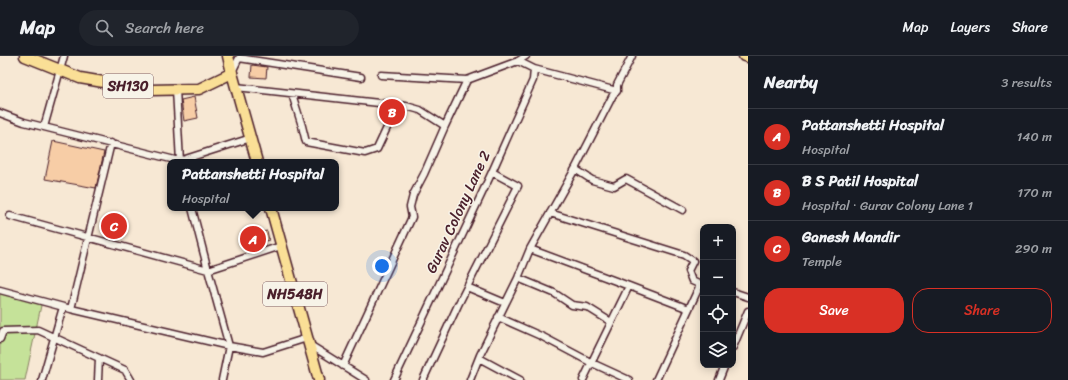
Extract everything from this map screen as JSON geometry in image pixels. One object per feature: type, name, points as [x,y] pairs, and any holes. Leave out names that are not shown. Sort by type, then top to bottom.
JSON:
[{"type":"main road","name":"SH130","points":[[25,56],[80,78],[150,90],[198,89],[232,73]]},
{"type":"main road","points":[[228,56],[257,159]]},
{"type":"main road","points":[[744,56],[748,57]]},
{"type":"main road","name":"NH548H","points":[[271,211],[319,380]]},
{"type":"street","points":[[44,127],[59,69],[64,56]]},
{"type":"street","points":[[381,76],[467,80],[518,61],[526,56]]},
{"type":"street","points":[[470,380],[530,249],[575,169],[613,95],[617,91],[632,56]]},
{"type":"street","points":[[232,73],[239,58],[361,77]]},
{"type":"street","points":[[518,61],[534,69],[617,91]]},
{"type":"street","name":"Gurav Colony Lane 2","points":[[394,380],[492,172],[533,80],[534,69]]},
{"type":"street","points":[[343,366],[412,217],[410,206],[413,195],[467,80]]},
{"type":"street","points":[[236,87],[406,106],[420,110],[445,126]]},
{"type":"street","points":[[176,89],[179,159]]},
{"type":"street","points":[[292,94],[306,142],[365,153],[377,149],[392,117],[393,105]]},
{"type":"street","points":[[0,113],[44,127],[171,159]]},
{"type":"street","points":[[185,159],[251,138]]},
{"type":"street","points":[[71,309],[111,144]]},
{"type":"street","points":[[575,169],[592,180],[614,186],[626,179],[683,210]]},
{"type":"street","points":[[423,380],[467,287],[518,186],[492,172]]},
{"type":"street","points":[[193,211],[229,346],[222,380]]},
{"type":"street","points":[[550,213],[684,255],[693,261],[688,271],[692,280],[700,285]]},
{"type":"street","points":[[10,216],[208,270],[281,246]]},
{"type":"street","points":[[530,249],[689,309]]},
{"type":"street","points":[[518,278],[554,293],[572,305],[587,306],[611,322]]},
{"type":"street","points":[[583,380],[629,286]]},
{"type":"street","points":[[467,287],[505,303]]},
{"type":"street","points":[[656,380],[700,288]]},
{"type":"street","points":[[0,290],[71,309],[229,346],[263,352],[308,342],[366,380]]},
{"type":"street","points":[[736,293],[748,297]]},
{"type":"street","points":[[42,380],[63,307]]},
{"type":"street","points":[[736,340],[748,311]]},
{"type":"street","points":[[498,317],[544,337],[592,363],[629,380]]},
{"type":"street","points":[[0,339],[3,331],[38,330],[125,370],[131,380]]},
{"type":"street","points":[[98,380],[99,358]]},
{"type":"street","points":[[479,358],[520,380]]},
{"type":"street","points":[[719,380],[724,368]]},
{"type":"green space","points":[[0,289],[42,301],[25,380],[0,380]]},
{"type":"building","points":[[252,65],[267,67],[266,78],[251,77]]},
{"type":"building","points":[[194,97],[198,118],[184,121],[181,100]]},
{"type":"building","points":[[53,141],[104,152],[96,188],[45,179]]},
{"type":"building","points":[[114,217],[120,220],[123,226],[120,232],[114,235],[108,232],[105,226],[108,220]]},
{"type":"building","points":[[267,231],[269,240],[245,246],[242,237]]},
{"type":"place","name":"B S Patil Hospital","points":[[392,112]]},
{"type":"place","name":"Ganesh Mandir","points":[[114,226]]},
{"type":"place","name":"Pattanshetti Hospital","points":[[253,239]]}]
